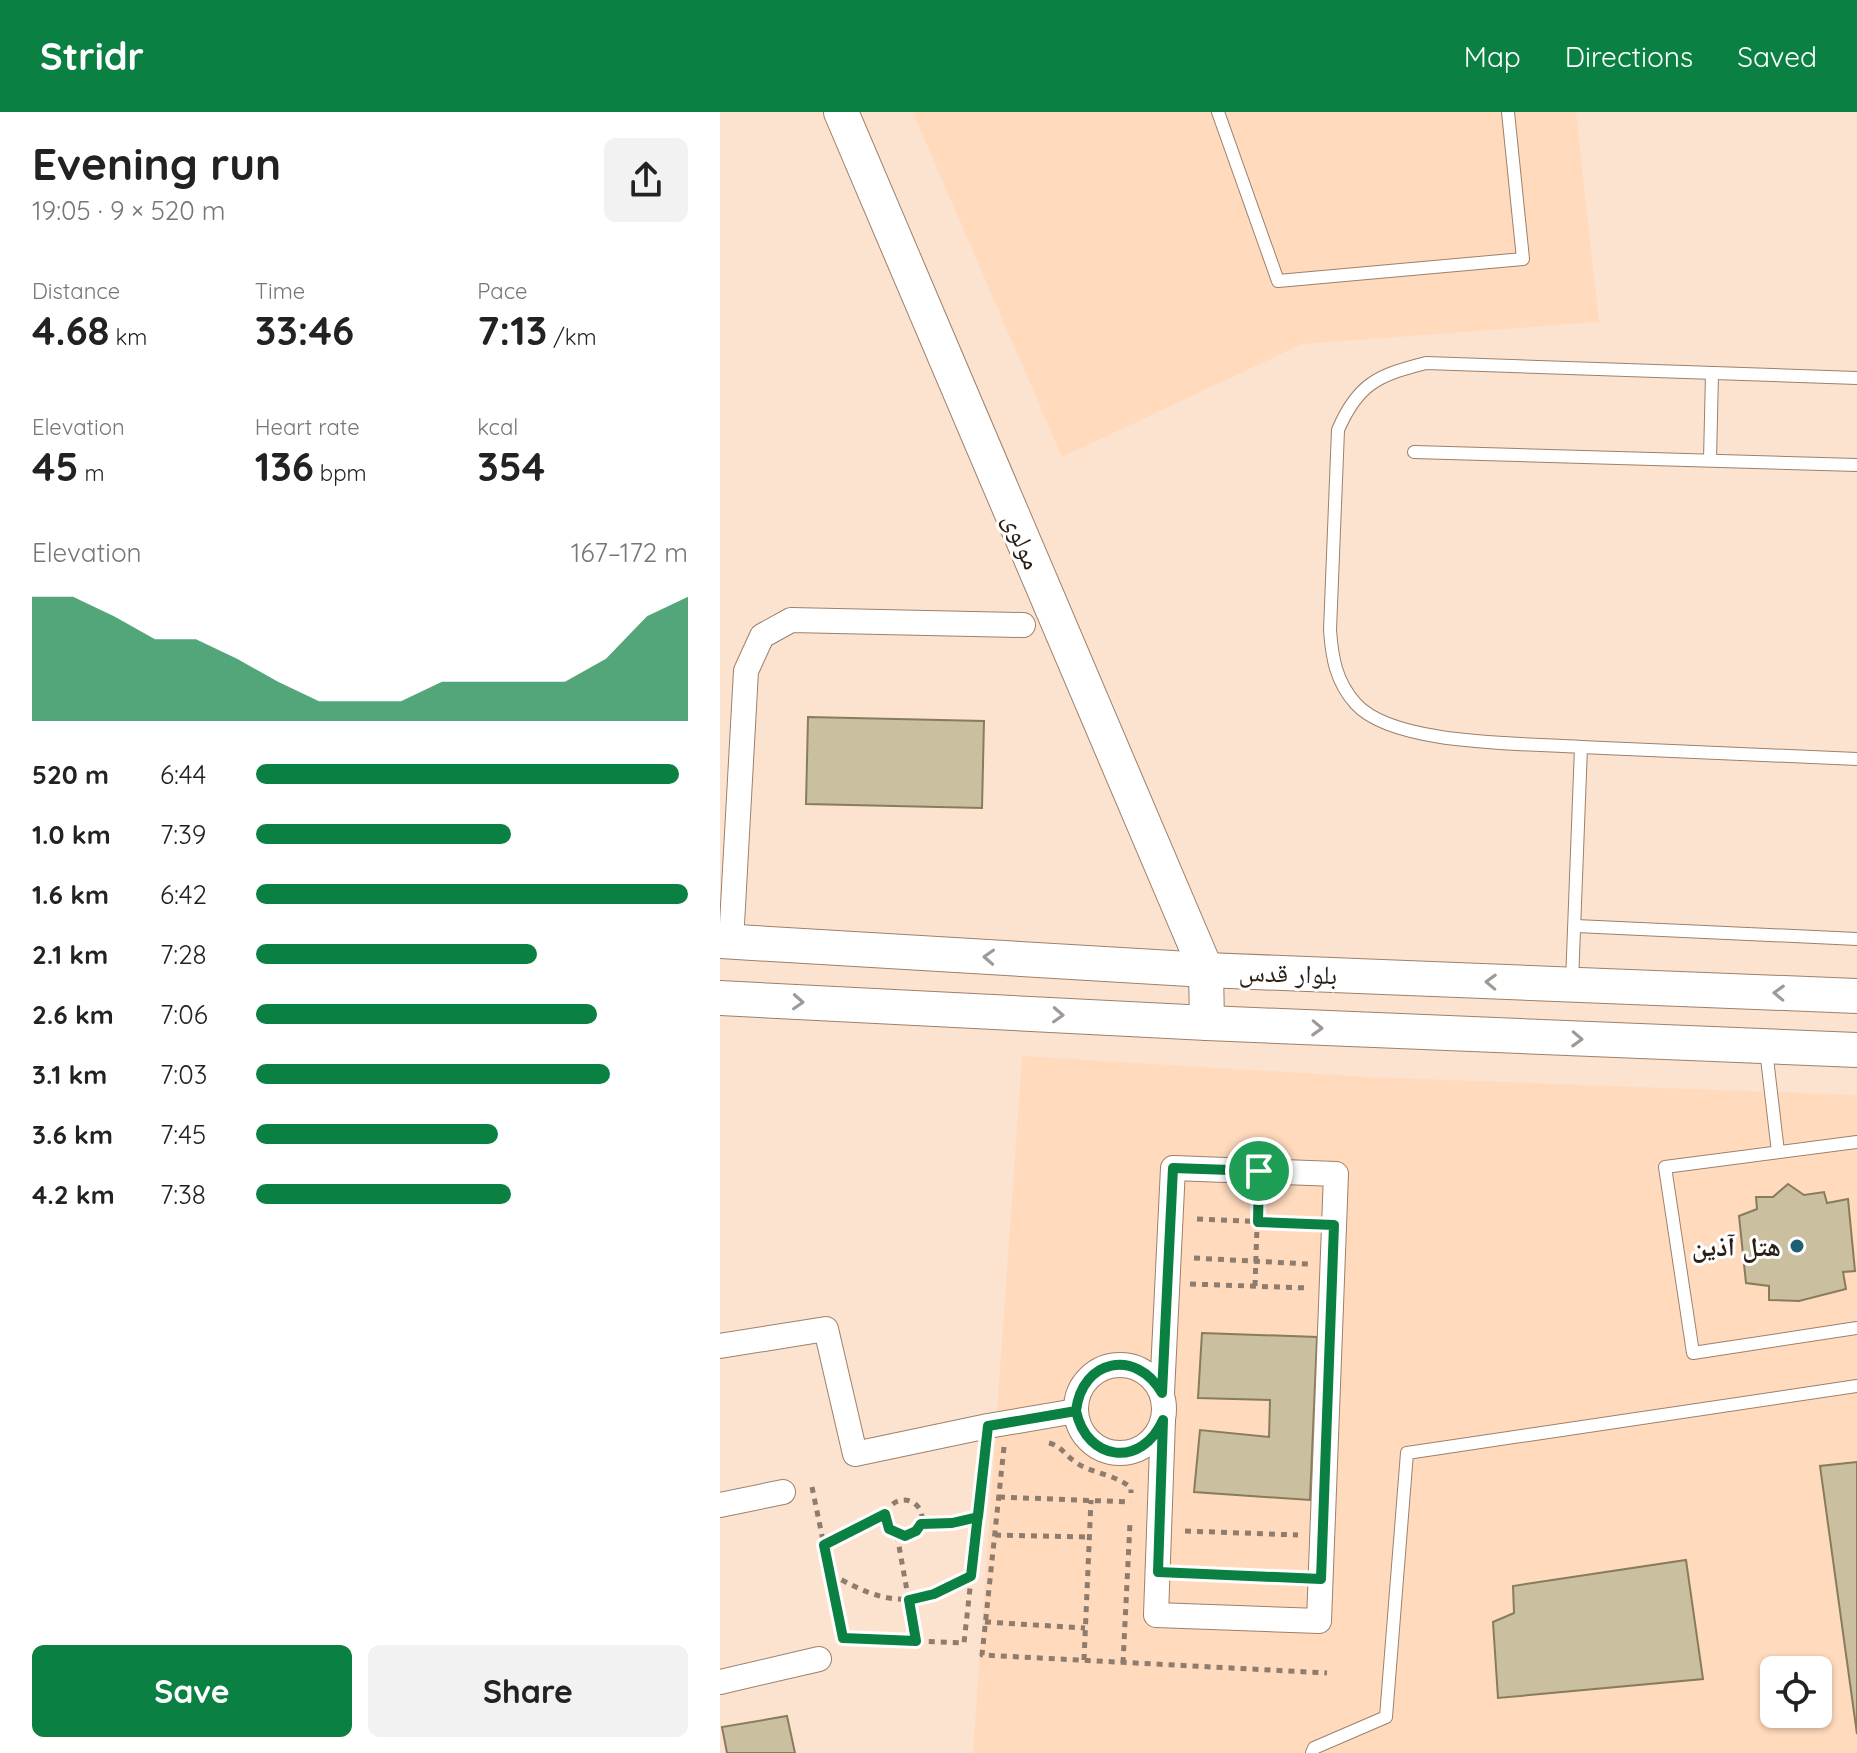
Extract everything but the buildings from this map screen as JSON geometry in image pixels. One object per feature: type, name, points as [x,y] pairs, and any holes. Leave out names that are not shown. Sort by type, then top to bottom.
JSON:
[{"type":"main road","name":"مولوی","points":[[841,112],[1206,970]]},
{"type":"main road","name":"بلوار قدس","points":[[726,942],[1206,970],[1857,996]]},
{"type":"main road","points":[[1206,970],[1207,1023]]},
{"type":"main road","name":"بلوار قدس","points":[[720,998],[1207,1023],[1857,1050]]},
{"type":"street","points":[[726,942],[746,671],[762,636],[791,620],[1023,625]]},
{"type":"street","points":[[1173,1168],[1336,1174],[1319,1621],[1156,1615],[1165,1406],[1162,1393],[1172,1218],[1173,1168]]},
{"type":"street","points":[[720,1346],[826,1329],[855,1454],[999,1432],[1076,1411]]},
{"type":"street","points":[[1162,1393],[1145,1371],[1118,1364],[1092,1374],[1077,1397],[1076,1411],[1086,1436],[1096,1446],[1109,1452],[1123,1453],[1149,1443],[1158,1433],[1163,1420]]},
{"type":"street","points":[[720,1505],[783,1492]]},
{"type":"street","points":[[720,1682],[819,1659]]},
{"type":"lane","points":[[1218,112],[1278,281],[1523,259],[1508,112]]},
{"type":"lane","points":[[1857,378],[1426,363],[1389,373],[1365,388],[1348,406],[1338,430],[1330,630],[1332,659],[1340,681],[1357,705],[1378,720],[1424,736],[1581,747],[1857,759]]},
{"type":"lane","points":[[1710,460],[1712,374]]},
{"type":"lane","points":[[1414,452],[1857,465]]},
{"type":"lane","points":[[1571,985],[1576,926],[1581,747]]},
{"type":"lane","points":[[1576,926],[1857,939]]},
{"type":"lane","points":[[1766,1047],[1778,1152]]},
{"type":"lane","points":[[1857,1142],[1665,1167],[1693,1353],[1857,1328]]},
{"type":"lane","points":[[1312,1753],[1314,1748],[1386,1717],[1407,1453],[1857,1386]]},
{"type":"path","points":[[1255,1286],[1259,1171]]},
{"type":"path","points":[[1172,1218],[1334,1225]]},
{"type":"path","points":[[1170,1257],[1333,1265]]},
{"type":"path","points":[[1169,1283],[1332,1289]]},
{"type":"path","points":[[999,1432],[1019,1446]]},
{"type":"path","points":[[999,1432],[999,1497],[982,1655],[1327,1673]]},
{"type":"path","points":[[812,1487],[843,1638],[964,1643],[978,1517],[999,1432]]},
{"type":"path","points":[[1034,1444],[1059,1446],[1073,1461],[1110,1478],[1123,1480],[1131,1488],[1123,1663]]},
{"type":"path","points":[[999,1497],[1131,1502]]},
{"type":"path","points":[[896,1534],[911,1535],[921,1524],[920,1508],[909,1500],[897,1500],[885,1514],[886,1525],[896,1534],[916,1641]]},
{"type":"path","points":[[1084,1660],[1091,1500]]},
{"type":"path","points":[[824,1545],[885,1514]]},
{"type":"path","points":[[921,1524],[952,1523],[978,1517]]},
{"type":"path","points":[[1160,1530],[1322,1536]]},
{"type":"path","points":[[995,1535],[1090,1537]]},
{"type":"path","points":[[1158,1572],[1321,1579]]},
{"type":"path","points":[[830,1574],[864,1592],[909,1600],[934,1594],[971,1576]]},
{"type":"path","points":[[985,1622],[1085,1628]]},
{"type":"shaded area","points":[[1576,112],[1599,322],[1302,344],[1062,457],[913,113]]},
{"type":"shaded area","points":[[1022,1056],[1369,1077],[1857,1095],[1857,1753],[973,1753]]},
{"type":"place","name":"هتل آذین","points":[[1797,1246]]},
{"type":"route","points":[[1259,1171],[1173,1168],[1162,1393],[1145,1371],[1118,1364],[1092,1374],[1083,1384],[1077,1397],[1076,1411],[988,1426],[978,1517],[971,1576],[934,1594],[909,1600],[916,1641],[843,1638],[824,1545],[885,1514],[886,1525],[899,1536],[911,1535],[921,1524],[952,1523],[978,1517],[988,1426],[1006,1422],[1076,1411],[1086,1436],[1096,1446],[1109,1452],[1123,1453],[1149,1443],[1158,1433],[1163,1420],[1158,1572],[1321,1579],[1334,1225],[1258,1222],[1259,1171]]}]
